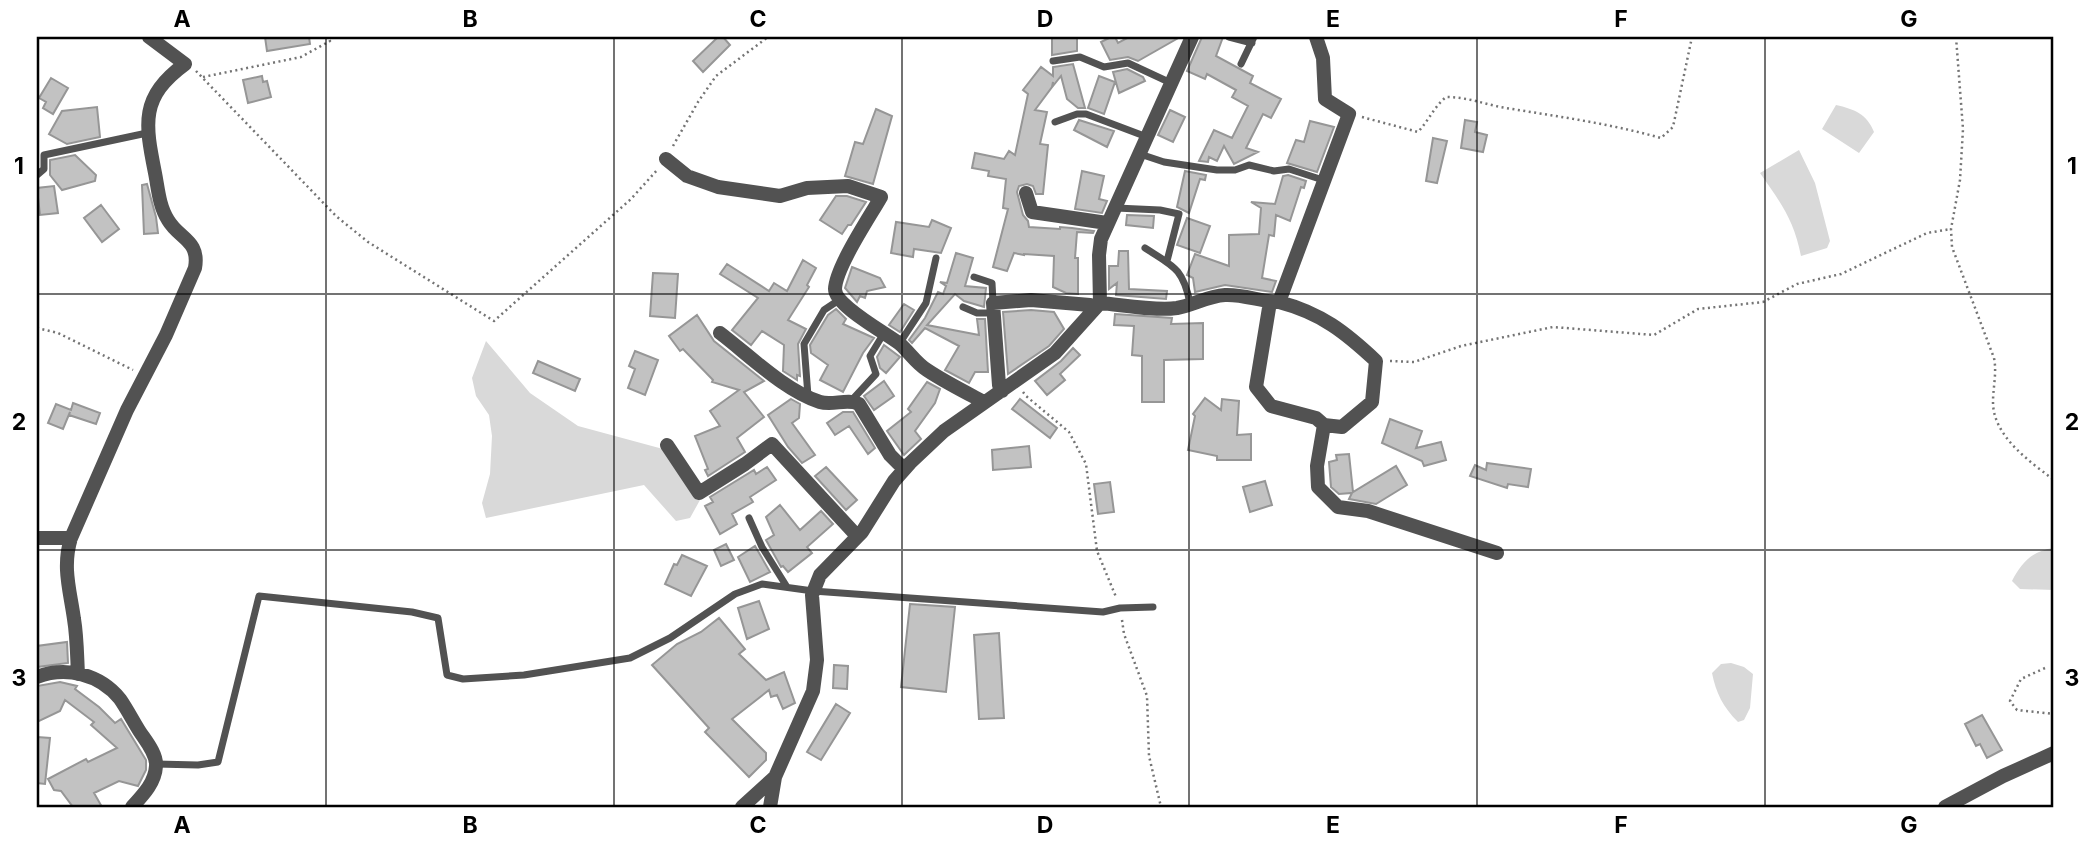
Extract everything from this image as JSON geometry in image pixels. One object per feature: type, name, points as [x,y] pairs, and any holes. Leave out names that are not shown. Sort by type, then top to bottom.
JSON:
[{"type":"street","points":[[78,674],[74,618],[65,568],[66,554],[127,410],[186,290],[197,258],[193,247],[166,218],[147,134],[149,113],[159,88],[185,64],[149,37]]},
{"type":"street","points":[[770,807],[775,777],[813,691],[817,660],[813,590],[820,575],[857,536],[904,469],[944,431],[1055,354],[1098,306],[1099,255],[1107,223],[1192,37]]},
{"type":"street","points":[[1002,391],[999,385],[994,308],[1031,300],[1098,306],[1174,308],[1225,295],[1249,296],[1275,302],[1306,309],[1349,335],[1376,360],[1372,402],[1342,427],[1324,425],[1316,418],[1272,405],[1256,387],[1275,302],[1326,181],[1349,114],[1325,99],[1323,58],[1316,37]]},
{"type":"street","points":[[666,159],[687,176],[718,187],[780,195],[807,188],[848,186],[881,197],[841,270],[835,286],[839,300],[899,344],[927,370],[984,402]]},
{"type":"street","points":[[1026,193],[1032,212],[1097,219],[1107,223]]},
{"type":"street","points":[[720,333],[776,379],[808,397],[821,403],[851,401],[859,404],[890,455],[904,469]]},
{"type":"street","points":[[1324,425],[1317,466],[1318,487],[1338,508],[1368,511],[1497,553]]},
{"type":"street","points":[[667,445],[699,493],[746,464],[772,444],[857,536]]},
{"type":"street","points":[[37,538],[71,538]]},
{"type":"street","points":[[37,677],[58,670],[78,674],[102,684],[119,699],[152,751],[156,764],[148,789],[132,807]]},
{"type":"street","points":[[1945,807],[2003,775],[2054,753]]},
{"type":"street","points":[[742,807],[775,777]]},
{"type":"lane","points":[[1229,37],[1253,40],[1241,64]]},
{"type":"lane","points":[[1053,61],[1080,57],[1104,67],[1128,63],[1171,83]]},
{"type":"lane","points":[[1055,122],[1077,114],[1086,114],[1147,137]]},
{"type":"lane","points":[[37,175],[44,169],[44,155],[147,134]]},
{"type":"lane","points":[[1140,154],[1164,162],[1217,170],[1235,170],[1249,165],[1274,171],[1289,169],[1326,181]]},
{"type":"lane","points":[[1115,208],[1160,210],[1180,214],[1167,261]]},
{"type":"lane","points":[[1145,248],[1174,265],[1182,278],[1190,303]]},
{"type":"lane","points":[[899,344],[926,303],[936,258]]},
{"type":"lane","points":[[963,307],[977,313],[994,308],[992,284],[974,277]]},
{"type":"lane","points":[[808,397],[804,344],[824,310],[839,300]]},
{"type":"lane","points":[[851,401],[876,374],[870,356],[884,333]]},
{"type":"lane","points":[[750,519],[762,547],[787,587]]},
{"type":"lane","points":[[156,764],[198,765],[218,762],[259,596],[412,612],[438,618],[447,675],[463,679],[524,675],[630,658],[670,638],[721,602],[745,589],[762,584],[1103,612],[1120,608],[1153,607]]},
{"type":"path","points":[[203,77],[301,57],[330,41],[326,37]]},
{"type":"path","points":[[185,64],[203,77],[336,216],[368,242],[494,321],[631,199],[666,159],[716,76],[768,37]]},
{"type":"path","points":[[1349,114],[1418,132],[1429,120],[1435,106],[1446,97],[1459,97],[1499,107],[1586,120],[1661,138],[1673,127],[1692,37]]},
{"type":"path","points":[[1956,37],[1963,129],[1960,180],[1951,229],[1955,260],[1995,364],[1993,400],[1996,422],[2006,438],[2054,480]]},
{"type":"path","points":[[1376,360],[1414,362],[1461,345],[1553,327],[1654,335],[1698,309],[1762,302],[1797,284],[1841,274],[1927,233],[1951,229]]},
{"type":"path","points":[[37,328],[58,333],[145,376]]},
{"type":"path","points":[[1018,381],[1026,396],[1069,432],[1086,464],[1097,551],[1120,608],[1124,634],[1147,696],[1149,755],[1160,807]]},
{"type":"path","points":[[2045,668],[2021,679],[2010,701],[2017,710],[2054,714]]},
{"type":"shaded area","points":[[1836,105],[1859,113],[1868,121],[1874,132],[1859,153],[1822,129]]},
{"type":"shaded area","points":[[1799,150],[1815,183],[1830,241],[1827,248],[1801,256],[1790,222],[1760,173]]},
{"type":"shaded area","points":[[486,341],[530,393],[578,426],[663,449],[700,500],[690,518],[676,521],[644,485],[486,518],[482,503],[490,474],[492,436],[489,415],[476,396],[472,378]]},
{"type":"shaded area","points":[[2054,548],[2054,590],[2020,589],[2012,581],[2028,558],[2040,551]]},
{"type":"shaded area","points":[[1731,663],[1744,667],[1753,674],[1750,708],[1744,720],[1738,722],[1721,699],[1712,673],[1721,664]]},
{"type":"building","points":[[265,37],[309,37],[310,44],[267,51]]},
{"type":"building","points":[[718,37],[723,37],[730,45],[703,72],[693,61]]},
{"type":"building","points":[[1052,37],[1077,37],[1077,51],[1052,55]]},
{"type":"building","points":[[1115,37],[1118,43],[1129,37],[1180,37],[1138,61],[1128,57],[1110,60],[1101,42]]},
{"type":"building","points":[[1202,37],[1223,37],[1216,56],[1253,76],[1250,83],[1281,99],[1271,118],[1263,114],[1246,148],[1258,152],[1234,164],[1224,146],[1217,161],[1209,157],[1208,162],[1199,161],[1214,130],[1232,138],[1248,106],[1232,97],[1236,90],[1207,74],[1205,79],[1187,71]]},
{"type":"building","points":[[1073,64],[1085,108],[1078,108],[1067,99],[1061,76],[1053,86],[1053,82],[1035,110],[1047,112],[1040,144],[1048,145],[1043,194],[1036,194],[1033,186],[1027,184],[1019,186],[1017,192],[1029,227],[1094,231],[1077,232],[1075,258],[1078,258],[1078,294],[1066,293],[1053,287],[1054,256],[1014,253],[1007,271],[993,267],[1008,209],[1003,208],[1006,179],[988,176],[989,171],[972,168],[975,153],[1004,159],[1009,151],[1015,155],[1028,94],[1023,90],[1041,67],[1053,76],[1053,67]]},
{"type":"building","points":[[1127,69],[1143,77],[1145,81],[1119,93],[1113,72]]},
{"type":"building","points":[[262,76],[263,82],[267,81],[271,97],[248,103],[243,80]]},
{"type":"building","points":[[1099,76],[1115,82],[1104,114],[1088,108]]},
{"type":"building","points":[[51,78],[68,88],[53,114],[43,108],[46,102],[39,98]]},
{"type":"building","points":[[97,107],[100,137],[67,144],[49,134],[62,111]]},
{"type":"building","points":[[876,109],[892,116],[873,184],[845,176],[855,142],[863,144]]},
{"type":"building","points":[[1170,110],[1185,117],[1173,142],[1158,135]]},
{"type":"building","points":[[1079,120],[1114,131],[1107,147],[1074,130]]},
{"type":"building","points":[[1465,120],[1477,122],[1475,132],[1487,135],[1483,152],[1461,148]]},
{"type":"building","points":[[1310,121],[1334,127],[1317,172],[1287,163],[1296,140],[1304,142]]},
{"type":"building","points":[[1433,138],[1447,141],[1437,183],[1426,181]]},
{"type":"building","points":[[75,155],[96,175],[95,181],[62,190],[50,175],[50,160]]},
{"type":"building","points":[[1082,171],[1104,176],[1099,199],[1107,201],[1102,213],[1075,209]]},
{"type":"building","points":[[1185,171],[1206,175],[1205,180],[1200,179],[1189,213],[1177,207]]},
{"type":"building","points":[[1283,176],[1306,181],[1304,188],[1301,187],[1290,221],[1276,215],[1274,236],[1269,235],[1262,278],[1276,281],[1272,292],[1225,285],[1195,292],[1193,278],[1187,275],[1195,254],[1229,266],[1229,235],[1259,234],[1261,208],[1251,202],[1275,204]]},
{"type":"building","points":[[147,184],[158,233],[144,234],[142,185]]},
{"type":"building","points":[[54,186],[58,213],[40,215],[37,188]]},
{"type":"building","points":[[836,196],[847,196],[866,202],[842,234],[820,220]]},
{"type":"building","points":[[101,205],[119,229],[102,242],[84,218]]},
{"type":"building","points":[[1127,215],[1154,216],[1153,228],[1126,225]]},
{"type":"building","points":[[1187,218],[1210,226],[1200,253],[1177,245]]},
{"type":"building","points":[[932,220],[951,228],[941,253],[914,249],[913,257],[891,253],[896,222],[929,227]]},
{"type":"building","points":[[1119,251],[1128,251],[1129,289],[1167,291],[1166,299],[1116,295],[1117,283],[1109,289],[1109,266],[1118,266]]},
{"type":"building","points":[[956,253],[973,258],[965,286],[986,288],[984,307],[964,301],[955,294],[927,325],[979,335],[977,319],[985,319],[988,372],[975,372],[969,383],[945,370],[959,346],[925,328],[912,343],[909,340],[925,318],[938,292],[943,294],[946,286],[940,282],[947,283]]},
{"type":"building","points":[[803,260],[816,268],[807,285],[809,287],[788,320],[806,329],[798,344],[800,376],[797,375],[797,380],[783,371],[784,345],[762,331],[751,345],[732,330],[758,298],[720,274],[727,264],[769,291],[774,283],[787,291]]},
{"type":"building","points":[[852,267],[880,278],[885,287],[867,291],[865,298],[860,296],[857,302],[845,288]]},
{"type":"building","points":[[653,273],[678,274],[675,318],[650,316]]},
{"type":"building","points":[[904,304],[914,310],[900,332],[889,325]]},
{"type":"building","points":[[836,309],[846,319],[843,324],[874,338],[843,392],[820,380],[828,365],[811,353],[810,345],[828,315]]},
{"type":"building","points":[[1003,312],[1054,312],[1064,329],[1049,346],[1008,374]]},
{"type":"building","points":[[1115,314],[1172,318],[1171,324],[1203,323],[1203,359],[1164,360],[1164,402],[1142,402],[1142,356],[1132,355],[1134,326],[1114,325]]},
{"type":"building","points":[[697,315],[714,341],[764,381],[744,392],[764,417],[737,438],[745,452],[708,476],[705,470],[708,469],[695,436],[720,426],[710,411],[739,390],[712,382],[683,349],[680,351],[669,336]]},
{"type":"building","points":[[884,345],[900,357],[886,373],[880,368],[877,357]]},
{"type":"building","points":[[1073,348],[1080,355],[1060,374],[1065,380],[1047,395],[1035,381]]},
{"type":"building","points":[[635,351],[658,360],[645,395],[628,388],[635,369],[629,366]]},
{"type":"building","points":[[538,361],[580,379],[575,391],[533,373]]},
{"type":"building","points":[[884,381],[894,396],[874,410],[864,396]]},
{"type":"building","points":[[927,382],[940,389],[935,403],[915,431],[921,439],[904,455],[887,431],[911,412],[908,409]]},
{"type":"building","points":[[1205,398],[1221,410],[1222,399],[1239,401],[1237,435],[1251,434],[1251,460],[1217,460],[1217,456],[1188,450],[1195,416],[1193,414]]},
{"type":"building","points":[[791,399],[800,404],[799,418],[792,423],[815,455],[802,463],[788,447],[768,415]]},
{"type":"building","points":[[1020,399],[1057,428],[1050,438],[1012,409]]},
{"type":"building","points":[[73,403],[100,413],[96,424],[69,415],[70,412],[63,429],[48,423],[56,404],[71,410]]},
{"type":"building","points":[[843,412],[853,412],[875,448],[868,454],[849,426],[835,435],[827,423]]},
{"type":"building","points":[[1390,419],[1422,431],[1416,448],[1441,442],[1446,460],[1424,466],[1422,461],[1382,443]]},
{"type":"building","points":[[1029,446],[1031,467],[993,470],[992,450]]},
{"type":"building","points":[[1349,454],[1353,492],[1396,466],[1407,485],[1376,504],[1349,499],[1352,493],[1339,494],[1331,487],[1329,462],[1337,460],[1336,455]]},
{"type":"building","points":[[1487,463],[1531,469],[1528,487],[1508,484],[1507,488],[1470,476],[1475,465],[1486,470]]},
{"type":"building","points":[[767,467],[776,480],[750,497],[753,502],[732,514],[737,524],[720,534],[705,506],[713,502],[710,497],[754,470],[756,474]]},
{"type":"building","points":[[826,467],[857,500],[846,510],[815,476]]},
{"type":"building","points":[[1265,481],[1272,505],[1250,512],[1243,487]]},
{"type":"building","points":[[1110,482],[1114,512],[1098,514],[1094,484]]},
{"type":"building","points":[[780,505],[800,530],[821,511],[833,524],[807,547],[812,553],[788,572],[781,567],[766,540],[774,535],[766,517]]},
{"type":"building","points":[[726,544],[734,560],[721,566],[714,550]]},
{"type":"building","points":[[755,546],[770,572],[750,582],[738,557]]},
{"type":"building","points":[[682,555],[707,566],[691,596],[665,584],[674,564],[677,565]]},
{"type":"building","points":[[759,601],[769,629],[747,639],[738,608]]},
{"type":"building","points":[[910,604],[955,607],[946,692],[901,687]]},
{"type":"building","points":[[719,618],[745,649],[739,654],[766,680],[784,672],[795,703],[783,709],[777,695],[771,697],[769,690],[732,719],[766,753],[766,760],[749,777],[705,732],[709,728],[652,665],[677,644],[701,632]]},
{"type":"building","points":[[999,633],[1004,718],[979,719],[974,635]]},
{"type":"building","points":[[67,642],[68,663],[37,667],[37,646]]},
{"type":"building","points":[[834,665],[848,666],[847,689],[833,688]]},
{"type":"building","points":[[60,682],[77,686],[75,689],[115,723],[121,719],[146,760],[146,770],[138,786],[119,781],[94,793],[102,807],[73,807],[61,791],[54,790],[48,779],[86,759],[88,762],[117,748],[91,725],[94,722],[65,700],[60,711],[37,722],[37,686]]},
{"type":"building","points":[[836,704],[850,713],[821,760],[807,752]]},
{"type":"building","points":[[1982,715],[2002,750],[1987,758],[1980,744],[1976,746],[1965,724]]},
{"type":"building","points":[[37,737],[50,738],[45,784],[37,783]]}]
